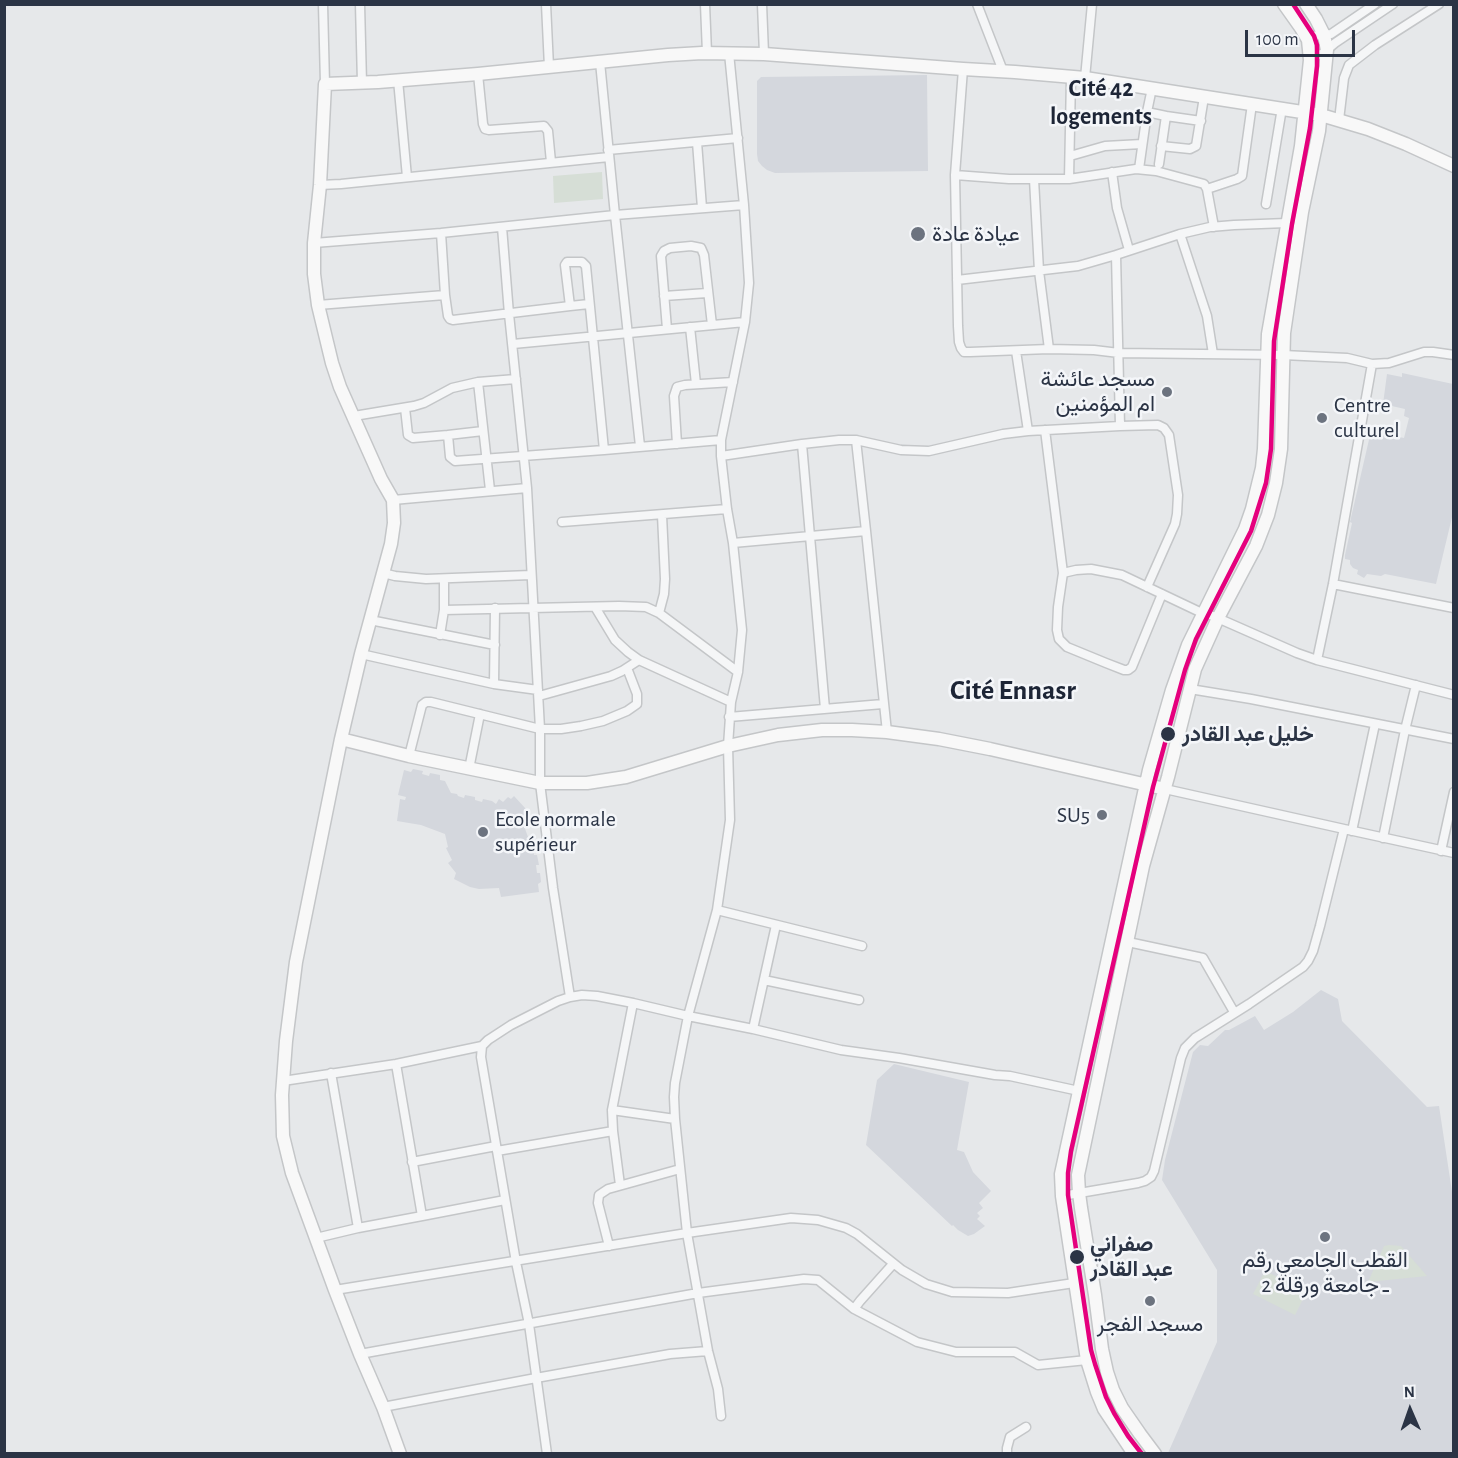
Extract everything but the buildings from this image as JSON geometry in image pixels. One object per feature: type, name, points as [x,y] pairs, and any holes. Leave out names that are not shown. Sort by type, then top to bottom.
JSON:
[{"type":"street","points":[[323,4],[326,84],[314,243],[314,274],[318,305],[340,387],[381,479],[393,500],[394,523],[391,544],[361,654],[341,740],[296,962],[283,1080],[283,1136],[292,1173],[335,1290],[400,1454]]},
{"type":"street","points":[[360,4],[362,83]]},
{"type":"street","points":[[546,4],[549,67]]},
{"type":"street","points":[[705,4],[707,53]]},
{"type":"street","points":[[762,4],[764,54]]},
{"type":"street","points":[[977,4],[1003,71]]},
{"type":"street","points":[[1085,78],[1092,4]]},
{"type":"street","points":[[1134,1454],[1104,1409],[1087,1360],[1074,1283],[1061,1174],[1146,785],[1172,690],[1202,612],[1239,542],[1257,491],[1264,449],[1266,355],[1275,288],[1301,146],[1310,60],[1308,40],[1284,4]]},
{"type":"street","points":[[1155,1454],[1122,1408],[1107,1372],[1078,1175],[1143,866],[1190,689],[1199,659],[1256,546],[1274,494],[1281,449],[1284,333],[1302,212],[1319,131],[1327,50],[1324,35],[1305,4]]},
{"type":"street","points":[[1308,40],[1313,36],[1331,34],[1376,4]]},
{"type":"street","points":[[1310,53],[1322,54],[1393,4]]},
{"type":"street","points":[[1339,120],[1344,78],[1348,65],[1439,4]]},
{"type":"street","points":[[326,84],[478,74],[707,53],[764,54],[1003,71],[1085,78],[1321,115],[1406,144],[1454,166]]},
{"type":"street","points":[[720,1416],[718,1389],[708,1351],[687,1233],[675,1119],[675,1083],[688,1016],[717,910],[730,820],[729,717],[738,672],[742,630],[721,456],[721,440],[745,322],[749,269],[729,53]]},
{"type":"street","points":[[600,62],[640,446]]},
{"type":"street","points":[[963,69],[955,175],[957,326],[962,350],[970,352],[1094,350],[1119,353],[1283,355],[1347,358],[1372,364],[1389,363],[1424,352],[1454,355]]},
{"type":"street","points":[[478,74],[485,129],[544,126],[548,131],[551,162]]},
{"type":"street","points":[[1069,178],[1071,77]]},
{"type":"street","points":[[398,80],[407,177]]},
{"type":"street","points":[[1139,169],[1152,88]]},
{"type":"street","points":[[1161,146],[1195,148],[1198,143],[1204,97]]},
{"type":"street","points":[[1207,189],[1243,175],[1252,104]]},
{"type":"street","points":[[1266,204],[1282,108]]},
{"type":"street","points":[[1147,112],[1201,121]]},
{"type":"street","points":[[1159,164],[1166,116]]},
{"type":"street","points":[[320,185],[551,162],[738,138]]},
{"type":"street","points":[[696,142],[702,208]]},
{"type":"street","points":[[1070,156],[1105,146],[1142,144]]},
{"type":"street","points":[[955,175],[1034,179],[1069,178],[1139,169],[1156,171],[1203,184],[1207,189],[1214,227]]},
{"type":"street","points":[[1112,172],[1117,208],[1129,250]]},
{"type":"street","points":[[1034,179],[1040,271],[1049,350]]},
{"type":"street","points":[[314,243],[744,204]]},
{"type":"street","points":[[957,280],[1086,265],[1180,234],[1214,227],[1287,223]]},
{"type":"street","points":[[502,227],[527,488],[540,729],[540,783],[570,997]]},
{"type":"street","points":[[441,233],[448,316],[453,320],[589,304]]},
{"type":"street","points":[[1180,234],[1207,316],[1213,354]]},
{"type":"street","points":[[667,329],[662,253],[670,248],[691,246],[698,247],[703,252],[712,326]]},
{"type":"street","points":[[1116,255],[1120,426]]},
{"type":"street","points":[[570,306],[565,265],[569,261],[582,262],[585,264],[604,450]]},
{"type":"street","points":[[664,296],[708,292]]},
{"type":"street","points":[[318,305],[446,296]]},
{"type":"street","points":[[513,344],[745,322]]},
{"type":"street","points":[[690,327],[696,384]]},
{"type":"street","points":[[1016,351],[1029,431]]},
{"type":"street","points":[[1317,660],[1333,584],[1372,364]]},
{"type":"street","points":[[354,416],[424,403],[452,388],[478,382],[516,379]]},
{"type":"street","points":[[478,382],[490,490]]},
{"type":"street","points":[[677,444],[675,392],[677,387],[733,382]]},
{"type":"street","points":[[405,408],[407,430],[413,438],[483,431]]},
{"type":"street","points":[[721,456],[839,440],[902,450],[929,451],[982,438],[1029,431],[1158,425],[1164,428],[1169,435],[1178,495],[1177,514],[1175,524],[1147,587]]},
{"type":"street","points":[[1045,430],[1063,573],[1058,607],[1059,639],[1067,647],[1128,670],[1132,667],[1162,594]]},
{"type":"street","points":[[448,435],[450,457],[455,461],[721,440]]},
{"type":"street","points":[[856,441],[886,732]]},
{"type":"street","points":[[802,444],[825,709]]},
{"type":"street","points":[[393,500],[527,488]]},
{"type":"street","points":[[562,522],[727,509]]},
{"type":"street","points":[[659,613],[665,579],[662,515]]},
{"type":"street","points":[[733,543],[866,531]]},
{"type":"street","points":[[1063,573],[1076,570],[1099,570],[1122,575],[1246,632],[1317,660],[1454,695]]},
{"type":"street","points":[[383,573],[408,578],[444,579],[531,575]]},
{"type":"street","points":[[440,635],[444,610],[444,579]]},
{"type":"street","points":[[1333,584],[1454,608]]},
{"type":"street","points":[[595,607],[615,640],[639,660],[731,702]]},
{"type":"street","points":[[444,610],[646,607],[659,613],[738,672]]},
{"type":"street","points":[[494,684],[495,608]]},
{"type":"street","points":[[370,620],[495,645]]},
{"type":"street","points":[[361,654],[538,693],[611,676],[639,660]]},
{"type":"street","points":[[410,756],[422,705],[426,702],[540,729],[581,726],[603,721],[634,708],[638,702],[637,694],[627,668]]},
{"type":"street","points":[[1383,838],[1416,685]]},
{"type":"street","points":[[1190,689],[1454,740]]},
{"type":"street","points":[[729,717],[883,704]]},
{"type":"street","points":[[470,769],[480,714]]},
{"type":"street","points":[[1062,1196],[1145,1181],[1151,1177],[1185,1048],[1195,1038],[1299,971],[1308,961],[1313,951],[1348,830],[1375,724]]},
{"type":"street","points":[[341,740],[540,783],[587,783],[626,777],[728,746],[802,732],[852,730],[886,732],[990,749],[1454,853]]},
{"type":"street","points":[[1441,851],[1454,792]]},
{"type":"street","points":[[717,910],[862,946]]},
{"type":"street","points":[[753,1029],[776,925]]},
{"type":"street","points":[[1128,942],[1203,958],[1234,1012]]},
{"type":"street","points":[[764,980],[859,1000]]},
{"type":"street","points":[[283,1080],[396,1064],[482,1046],[511,1025],[558,1001],[582,995],[633,1003],[841,1050],[1010,1076],[1079,1091]]},
{"type":"street","points":[[620,1185],[612,1110],[633,1003]]},
{"type":"street","points":[[482,1046],[481,1057],[516,1262],[529,1324],[547,1454]]},
{"type":"street","points":[[396,1064],[422,1216]]},
{"type":"street","points":[[331,1073],[358,1228]]},
{"type":"street","points":[[612,1110],[675,1119]]},
{"type":"street","points":[[412,1162],[613,1131]]},
{"type":"street","points":[[609,1246],[598,1203],[599,1195],[620,1185],[680,1169]]},
{"type":"street","points":[[316,1238],[505,1200]]},
{"type":"street","points":[[335,1290],[791,1218],[833,1224],[857,1234],[893,1264],[926,1284],[952,1292],[1008,1293],[1074,1283]]},
{"type":"street","points":[[854,1310],[893,1264]]},
{"type":"street","points":[[360,1354],[698,1293],[818,1280],[854,1310],[917,1342],[956,1352],[1016,1352],[1038,1365],[1087,1360]]},
{"type":"street","points":[[383,1407],[670,1354],[708,1351]]},
{"type":"street","points":[[1007,1454],[1006,1448],[1010,1437],[1026,1427]]},
{"type":"shaded area","points":[[927,75],[928,171],[775,173],[767,170],[758,161],[757,81],[761,77]]},
{"type":"shaded area","points":[[602,172],[603,199],[554,203],[553,176]]},
{"type":"shaded area","points":[[1402,373],[1453,384],[1453,513],[1436,584],[1385,574],[1381,576],[1367,574],[1364,578],[1357,574],[1358,570],[1353,568],[1350,560],[1345,559],[1352,523],[1350,522],[1371,431],[1386,435],[1387,429],[1400,432],[1399,437],[1404,438],[1409,418],[1404,416],[1405,409],[1383,404],[1387,374],[1402,377]]},
{"type":"shaded area","name":"Ecole normale supérieur","points":[[413,769],[423,771],[422,774],[429,776],[430,773],[440,775],[440,780],[445,781],[451,793],[464,798],[465,795],[475,797],[475,800],[482,802],[483,799],[496,804],[499,799],[503,802],[508,797],[511,799],[514,796],[526,809],[524,811],[531,820],[524,826],[528,837],[534,840],[534,855],[537,855],[539,865],[536,865],[537,873],[540,873],[541,882],[538,884],[539,892],[501,897],[499,888],[479,889],[454,879],[456,873],[448,863],[452,860],[446,848],[448,847],[445,834],[421,825],[397,821],[400,799],[405,800],[406,797],[398,795],[404,770],[411,772]]},
{"type":"shaded area","name":"القطب الجامعي رقم 2 ـ جامعة ورقلة","points":[[1321,990],[1338,999],[1342,1021],[1427,1107],[1439,1106],[1454,1205],[1453,1453],[1168,1453],[1217,1342],[1217,1270],[1162,1180],[1193,1052],[1200,1045],[1208,1046],[1225,1030],[1255,1016],[1264,1030],[1293,1012]]},
{"type":"shaded area","points":[[894,1064],[969,1082],[957,1150],[964,1152],[973,1172],[991,1191],[979,1203],[983,1208],[977,1213],[980,1216],[977,1219],[985,1226],[974,1234],[968,1236],[952,1226],[866,1145],[877,1080]]},
{"type":"shaded area","points":[[1384,1246],[1401,1246],[1427,1276],[1368,1282]]},
{"type":"shaded area","points":[[1265,1271],[1307,1291],[1295,1315],[1253,1294]]},
{"type":"transit line","points":[[1142,1454],[1128,1436],[1106,1397],[1091,1350],[1068,1195],[1068,1173],[1071,1151],[1153,787],[1185,670],[1196,639],[1251,531],[1266,483],[1271,449],[1274,341],[1310,128],[1317,66],[1317,45],[1314,36],[1293,4]]},
{"type":"place","name":"عيادة عادة","points":[[918,234]]},
{"type":"place","name":"مسجد عائشة ام المؤمنين","points":[[1167,392]]},
{"type":"place","name":"Centre culturel","points":[[1322,418]]},
{"type":"place","name":"خليل عبد القادر","points":[[1168,734]]},
{"type":"place","name":"SU5","points":[[1102,815]]},
{"type":"place","name":"Ecole normale supérieur","points":[[483,832]]},
{"type":"place","name":"القطب الجامعي رقم 2 ـ جامعة ورقلة","points":[[1325,1237]]},
{"type":"place","name":"صفراني عبد القادر","points":[[1077,1257]]},
{"type":"place","name":"مسجد الفجر","points":[[1150,1301]]},
{"type":"district","name":"Cité 42 logements","points":[[1101,103]]},
{"type":"district","name":"Cité Ennasr","points":[[1013,691]]}]
